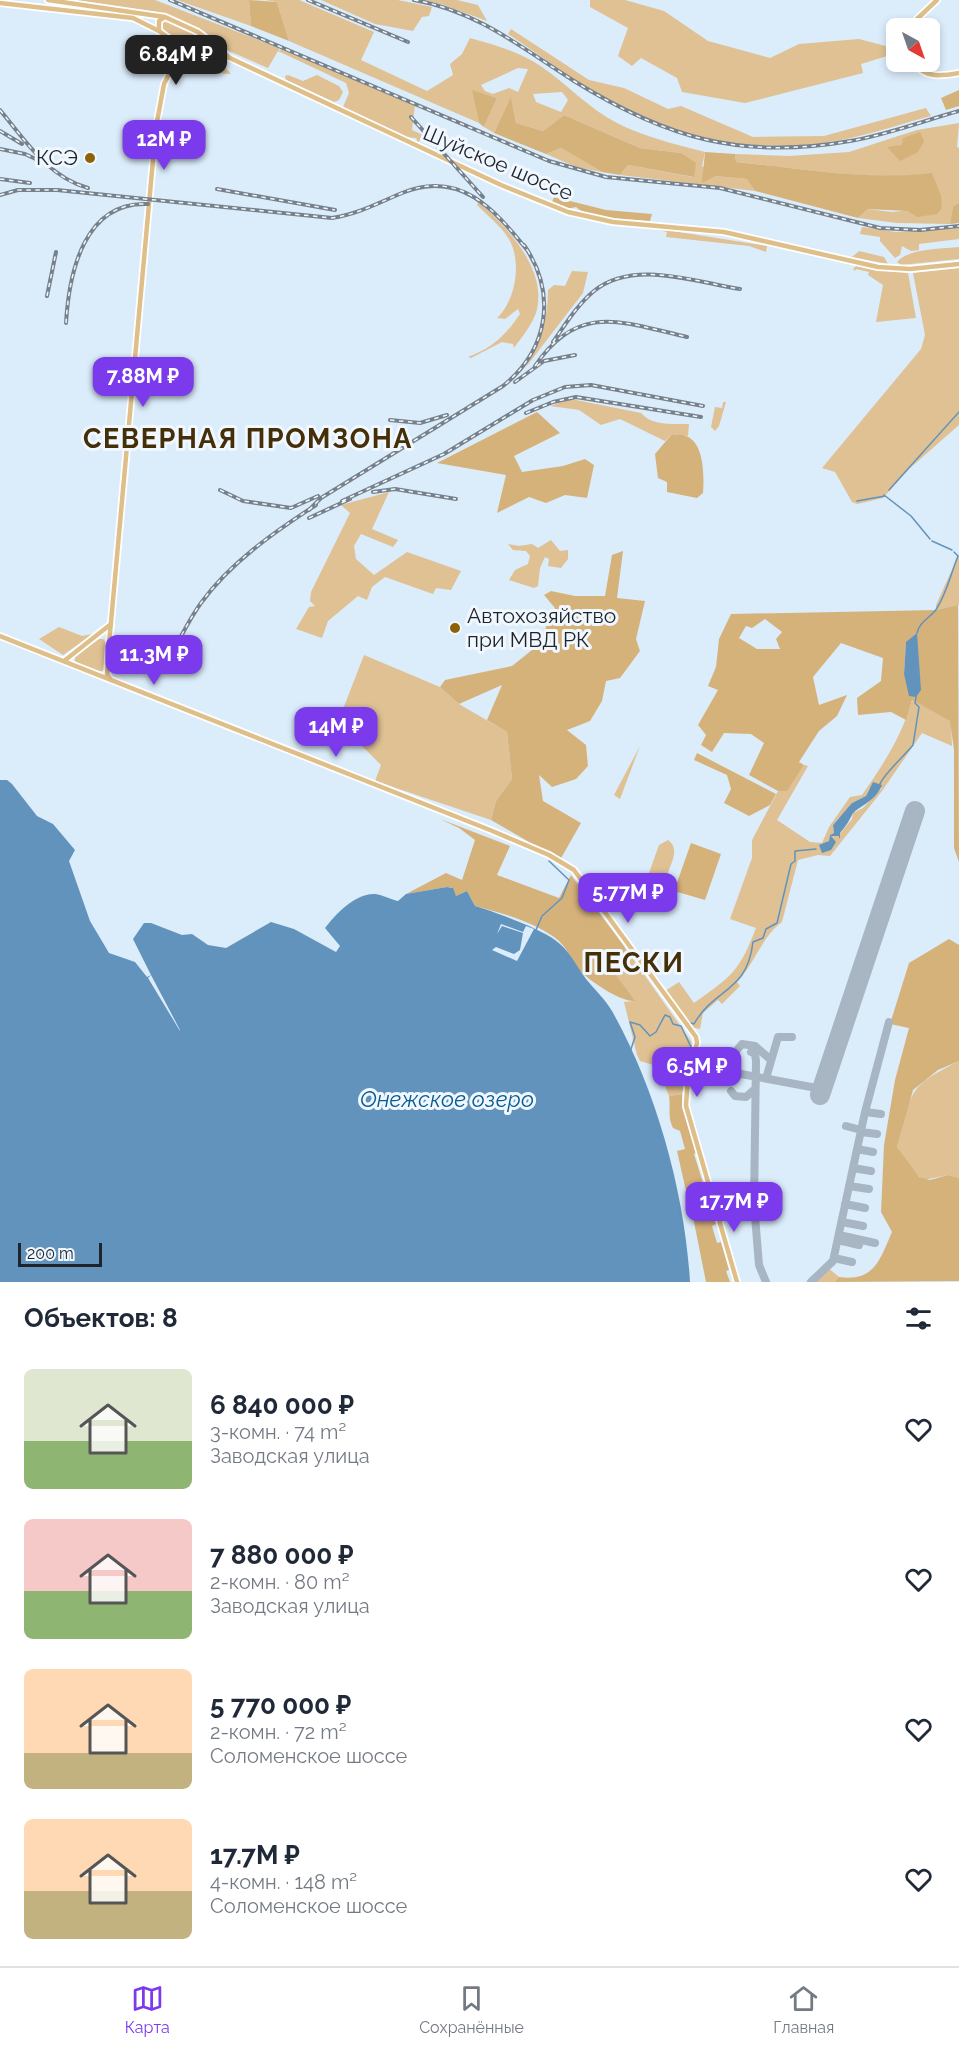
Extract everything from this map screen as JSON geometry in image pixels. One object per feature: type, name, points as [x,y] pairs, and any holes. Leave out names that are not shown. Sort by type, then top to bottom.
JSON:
[{"type":"main road","points":[[48,0],[165,17],[198,32],[230,58]]},
{"type":"main road","points":[[918,18],[937,0]]},
{"type":"main road","name":"Шуйское шоссе","points":[[0,3],[133,18],[159,31],[182,48],[209,56],[230,58],[501,185],[568,212],[613,222],[724,232],[878,267],[910,269],[959,264]]},
{"type":"main road","points":[[97,7],[97,14]]},
{"type":"main road","points":[[159,31],[159,21],[165,17]]},
{"type":"main road","points":[[209,56],[215,51],[216,45]]},
{"type":"main road","points":[[111,680],[107,670],[109,644],[156,124],[164,84],[182,48]]},
{"type":"main road","points":[[926,72],[932,75],[959,73]]},
{"type":"main road","points":[[64,661],[99,636],[111,624]]},
{"type":"main road","points":[[0,636],[490,830],[549,855],[574,870],[696,1037],[697,1043],[688,1076],[686,1107],[737,1282]]},
{"type":"main road","points":[[99,636],[107,639],[109,644]]},
{"type":"main road","points":[[74,654],[74,665]]},
{"type":"main road","points":[[98,675],[107,670]]},
{"type":"shaded area","points":[[76,0],[155,0],[279,48],[279,51],[282,48],[415,105],[412,130],[423,135],[418,143],[416,138],[405,137],[343,107],[349,93],[346,83],[278,51],[268,68],[229,51],[204,31],[164,13]]},
{"type":"shaded area","points":[[177,0],[249,0],[251,26]]},
{"type":"shaded area","points":[[249,0],[277,2],[289,41],[251,26]]},
{"type":"shaded area","points":[[265,0],[299,0],[374,32],[361,60],[427,91],[453,75],[450,64],[462,54],[470,38],[514,52],[539,65],[606,117],[648,136],[705,152],[702,166],[715,176],[748,179],[755,191],[620,175],[628,165],[693,177],[681,153],[640,148],[564,115],[543,131],[516,123],[511,98],[494,133],[484,127],[497,98],[473,91],[479,123],[289,41],[277,2]],"holes":[[[518,68],[528,69],[518,92],[509,88],[493,94],[485,91],[481,85]],[[562,92],[568,100],[561,112],[536,102],[533,94]]]},
{"type":"shaded area","points":[[321,0],[398,0],[432,7],[429,16],[422,17],[413,31],[375,24]]},
{"type":"shaded area","points":[[423,0],[457,0],[478,5],[487,21],[441,4]]},
{"type":"shaded area","points":[[590,0],[625,0],[664,11],[708,41],[770,58],[799,44],[859,39],[886,46],[886,56],[861,64],[863,73],[745,103],[682,92],[677,78],[641,58],[632,66],[618,56],[628,28],[590,7]]},
{"type":"shaded area","points":[[165,20],[184,27],[212,45],[212,52],[190,47],[171,37],[160,26]]},
{"type":"shaded area","points":[[511,29],[589,80],[624,88],[668,109],[681,106],[753,137],[824,136],[926,108],[931,116],[861,136],[823,143],[764,145],[706,138],[649,121],[608,101],[508,34]]},
{"type":"shaded area","points":[[183,59],[224,66],[231,74],[181,71],[171,79]]},
{"type":"shaded area","points":[[317,75],[339,86],[343,92],[339,100],[334,102],[286,80],[285,76],[303,81]]},
{"type":"shaded area","points":[[472,90],[497,98],[484,127],[479,123]]},
{"type":"shaded area","points":[[959,90],[959,106],[946,110],[941,98]]},
{"type":"shaded area","points":[[511,97],[516,123],[543,131],[564,115],[640,148],[681,153],[696,163],[694,177],[628,165],[620,175],[602,172],[561,148],[546,154],[494,133]]},
{"type":"shaded area","points":[[959,123],[957,147],[959,148],[959,203],[953,206],[950,224],[897,223],[858,218],[868,209],[892,212],[942,207],[932,174],[858,175],[736,162],[735,154],[789,156],[849,152],[917,130]]},
{"type":"shaded area","points":[[920,132],[924,141],[918,152],[900,161],[887,147],[902,145],[903,138]]},
{"type":"shaded area","points":[[561,148],[602,172],[576,167],[546,154]]},
{"type":"shaded area","points":[[705,152],[735,154],[736,162],[834,173],[884,176],[932,173],[941,196],[942,208],[937,214],[917,217],[908,211],[868,209],[858,218],[755,191],[747,179],[715,176],[702,183]]},
{"type":"shaded area","points":[[554,197],[606,210],[652,214],[650,221],[600,217],[576,207],[560,207],[552,202]]},
{"type":"shaded area","points":[[478,202],[513,237],[523,251],[536,281],[538,297],[534,318],[514,348],[513,344],[502,342],[471,358],[468,357],[498,340],[520,314],[518,309],[505,319],[497,318],[504,310],[513,291],[515,259],[509,239],[477,205]]},
{"type":"shaded area","points":[[959,203],[959,223],[950,224],[953,206]]},
{"type":"shaded area","points":[[862,227],[896,232],[959,228],[959,239],[919,244],[919,250],[911,251],[902,246],[900,255],[895,258],[880,241],[880,237],[860,234]]},
{"type":"shaded area","points":[[659,230],[767,246],[766,252],[749,246],[666,237],[667,232]]},
{"type":"shaded area","points":[[959,247],[959,259],[901,265],[897,262],[902,257],[917,252]]},
{"type":"shaded area","points":[[859,251],[884,257],[888,264],[852,257]]},
{"type":"shaded area","points":[[856,266],[908,273],[916,318],[876,322],[883,285],[868,275],[869,272],[856,269],[855,271],[853,269]]},
{"type":"shaded area","points":[[959,268],[959,425],[909,469],[883,498],[857,504],[852,502],[835,472],[822,468],[921,349],[925,335],[913,273]]},
{"type":"shaded area","points":[[572,271],[588,272],[583,293],[526,367],[542,330],[547,311],[548,290],[554,285],[565,286]]},
{"type":"shaded area","points":[[571,399],[641,413],[657,422],[689,424],[688,436],[672,434],[665,441],[620,419],[601,425],[579,410],[550,406]]},
{"type":"shaded area","points":[[723,402],[726,402],[719,426],[715,431],[711,427],[715,407],[722,408]]},
{"type":"shaded area","points":[[537,412],[560,433],[514,456],[522,472],[563,466],[585,459],[594,465],[587,498],[565,495],[546,503],[529,497],[497,513],[506,475],[437,463]]},
{"type":"shaded area","points":[[672,434],[684,435],[692,440],[700,453],[703,493],[697,498],[667,492],[667,482],[658,478],[655,454]]},
{"type":"shaded area","points":[[389,492],[372,529],[398,540],[393,547],[361,534],[354,546],[356,559],[374,575],[407,552],[461,571],[451,590],[436,588],[433,594],[385,577],[372,587],[367,600],[358,596],[328,621],[322,638],[296,629],[309,607],[315,606],[310,601],[311,592],[350,513],[341,505]]},
{"type":"shaded area","points":[[551,540],[560,551],[568,550],[568,559],[561,568],[548,566],[549,559],[545,557],[540,568],[538,586],[534,588],[509,580],[515,570],[528,564],[530,556],[526,551],[513,550],[508,544],[519,546],[532,544],[538,548]]},
{"type":"shaded area","points":[[623,551],[617,598],[645,601],[636,639],[640,651],[620,678],[606,681],[602,701],[590,721],[567,730],[586,745],[588,766],[576,779],[552,787],[539,775],[543,801],[581,823],[560,860],[491,820],[496,801],[512,779],[507,732],[487,720],[502,685],[459,704],[440,687],[445,680],[512,666],[537,646],[555,608],[544,595],[551,591],[575,596],[605,596],[612,555]]},
{"type":"shaded area","points":[[959,554],[959,605],[936,610],[936,605]]},
{"type":"shaded area","points":[[958,605],[959,862],[954,848],[954,750],[950,721],[912,700],[906,720],[891,712],[858,715],[857,698],[881,681],[883,658],[841,643],[813,677],[819,705],[847,695],[837,716],[819,731],[799,762],[804,765],[787,791],[778,791],[749,775],[764,743],[751,734],[724,733],[712,752],[701,745],[706,735],[698,725],[718,690],[708,686],[716,667],[719,639],[731,614],[936,610]],"holes":[[[765,619],[782,632],[776,639],[780,649],[757,649],[739,638],[746,626],[752,628]],[[917,633],[904,674],[906,643]]]},
{"type":"shaded area","points":[[59,627],[82,636],[93,634],[63,655],[39,639]]},
{"type":"shaded area","points":[[99,639],[103,639],[107,644],[104,670],[98,672],[75,663],[75,655]]},
{"type":"shaded area","points":[[364,655],[440,687],[459,704],[507,732],[512,779],[496,801],[491,820],[375,781],[381,765],[338,722]]},
{"type":"shaded area","points":[[912,700],[951,721],[952,746],[922,733],[882,791],[830,856],[818,855],[798,860],[782,922],[769,934],[737,982],[740,986],[722,1004],[718,1000],[703,1013],[700,1029],[690,1027],[665,991],[679,982],[694,1003],[726,979],[739,964],[756,928],[730,919],[752,858],[752,840],[778,791],[787,790],[804,765],[808,766],[777,820],[810,842],[822,843],[829,827],[850,797],[862,795],[877,773],[891,750]],"holes":[[[882,788],[863,808],[853,813],[852,819],[838,836],[831,836],[833,841],[825,852],[821,846],[829,841],[830,835],[834,833],[833,825],[852,803],[866,796],[869,789]]]},
{"type":"shaded area","points":[[640,746],[620,799],[614,795]]},
{"type":"shaded area","points":[[697,753],[776,794],[770,805],[749,816],[724,803],[731,789],[727,775],[694,760]]},
{"type":"shaded area","points":[[440,819],[510,846],[497,875],[559,898],[571,875],[624,946],[627,953],[615,965],[605,960],[601,963],[614,972],[635,1001],[614,995],[590,980],[579,970],[559,941],[545,931],[526,922],[475,906],[467,891],[456,896],[451,887],[447,887],[406,894],[446,873],[462,880],[475,840],[459,828]]},
{"type":"shaded area","points":[[668,840],[674,848],[673,858],[666,878],[657,882],[651,879],[649,873],[659,845]]},
{"type":"shaded area","points":[[691,843],[721,854],[705,900],[674,891]]},
{"type":"shaded area","points":[[949,939],[959,945],[959,1061],[938,1070],[913,1090],[897,1147],[919,1177],[930,1180],[948,1175],[959,1178],[959,1281],[835,1282],[839,1277],[851,1278],[868,1272],[879,1259],[892,1232],[881,1212],[884,1145],[895,1080],[909,1028],[890,1024],[909,963]]},
{"type":"shaded area","points":[[624,946],[691,1041],[693,1051],[682,1094],[669,1096],[657,1066],[640,1061],[637,1055],[624,1002],[634,1001],[614,972],[601,963],[627,953]]},
{"type":"shaded area","points":[[959,1061],[959,1178],[948,1175],[924,1180],[914,1173],[897,1147],[906,1113],[920,1085]]},
{"type":"shaded area","points":[[682,1094],[682,1107],[696,1153],[694,1154],[716,1224],[712,1226],[717,1243],[721,1242],[730,1282],[706,1282],[694,1222],[695,1203],[701,1196],[699,1188],[686,1191],[677,1151],[685,1149],[680,1131],[673,1128],[671,1124],[669,1096]]},
{"type":"shaded area","points":[[827,1267],[839,1277],[835,1282],[808,1282]]},
{"type":"water","points":[[917,633],[921,690],[916,697],[909,696],[904,674],[906,642]]},
{"type":"water","name":"Онежское озеро","points":[[0,780],[7,780],[12,784],[37,816],[53,824],[75,850],[69,861],[90,921],[109,953],[135,962],[147,977],[151,975],[133,939],[144,923],[151,923],[182,935],[192,934],[208,945],[226,948],[271,922],[294,929],[336,952],[340,946],[325,928],[340,911],[353,901],[375,894],[398,901],[406,894],[447,887],[453,888],[456,896],[467,891],[475,906],[505,916],[555,940],[568,953],[609,1007],[628,1041],[642,1074],[666,1142],[675,1178],[682,1213],[690,1282],[0,1282]]},
{"type":"water","points":[[873,782],[882,785],[879,791],[854,812],[840,833],[839,839],[839,836],[831,836],[836,842],[831,850],[822,853],[819,845],[829,841],[830,835],[834,833],[833,825],[852,803],[866,796]]},
{"type":"pier","points":[[501,924],[523,932],[526,926],[534,929],[517,961],[492,950],[496,947],[514,954],[520,950],[523,933],[502,926],[497,934]]},
{"type":"pier","points":[[151,975],[180,1030],[180,1031],[148,978]]},
{"type":"waterway","points":[[889,490],[959,412]]},
{"type":"waterway","points":[[884,495],[911,516],[930,539]]},
{"type":"waterway","points":[[857,501],[885,496]]},
{"type":"waterway","points":[[932,541],[952,550]]},
{"type":"waterway","points":[[917,633],[924,621],[935,611],[942,598],[958,556],[954,552]]},
{"type":"waterway","points":[[880,784],[913,745],[919,707],[915,703],[916,697]]},
{"type":"waterway","points":[[688,1022],[694,1024],[702,1012],[737,981],[750,959],[753,942],[763,938],[766,929],[777,923],[791,864],[795,861],[795,851],[816,849]]},
{"type":"waterway","points":[[536,930],[542,916],[562,898],[569,880],[549,861]]},
{"type":"waterway","points":[[631,1049],[635,1037],[630,1022],[640,1025],[650,1036],[656,1032],[665,1015],[670,1017],[673,1024],[681,1026],[692,1049]]},
{"type":"taxiway","points":[[811,1282],[833,1261],[865,1112],[889,1022]]},
{"type":"taxiway","points":[[769,1079],[767,1075],[778,1037],[792,1037]]},
{"type":"taxiway","points":[[736,1051],[742,1044],[755,1046],[771,1060]]},
{"type":"taxiway","points":[[751,1052],[755,1054],[756,1061],[754,1204],[759,1265],[766,1282]]},
{"type":"taxiway","points":[[733,1078],[741,1074],[822,1089]]},
{"type":"taxiway","points":[[731,1091],[735,1096],[746,1097],[755,1089]]},
{"type":"taxiway","points":[[865,1112],[881,1114]]},
{"type":"taxiway","points":[[846,1126],[861,1130]]},
{"type":"taxiway","points":[[861,1132],[877,1134]]},
{"type":"taxiway","points":[[857,1149],[873,1152]]},
{"type":"taxiway","points":[[853,1168],[871,1171]]},
{"type":"taxiway","points":[[849,1186],[869,1189]]},
{"type":"taxiway","points":[[845,1204],[865,1208]]},
{"type":"taxiway","points":[[842,1222],[863,1226]]},
{"type":"taxiway","points":[[839,1235],[875,1243]]},
{"type":"taxiway","points":[[838,1240],[859,1245]]},
{"type":"taxiway","points":[[834,1258],[852,1262]]},
{"type":"runway","points":[[820,1095],[915,811]]},
{"type":"railway","points":[[170,0],[549,161],[606,177],[720,188],[880,228],[920,230],[959,226]]},
{"type":"railway","points":[[308,0],[408,42]]},
{"type":"railway","points":[[414,0],[437,5],[479,22],[608,101],[673,130],[706,140],[774,148],[811,146],[877,135],[959,111]]},
{"type":"railway","points":[[0,110],[28,145],[49,166],[74,183],[88,188]]},
{"type":"railway","points":[[411,117],[483,197]]},
{"type":"railway","points":[[0,131],[22,144]]},
{"type":"railway","points":[[0,149],[25,154],[40,161]]},
{"type":"railway","points":[[0,179],[30,183]]},
{"type":"railway","points":[[0,195],[18,190],[57,190],[332,218],[359,211],[402,193],[423,187],[441,186],[474,197],[502,221],[528,251]]},
{"type":"railway","points":[[217,189],[335,210]]},
{"type":"railway","points":[[66,323],[76,263],[95,227],[109,214],[126,206],[148,204]]},
{"type":"railway","points":[[309,510],[321,498],[503,386],[518,371],[539,338],[544,301],[541,282],[524,245]]},
{"type":"railway","points":[[47,296],[56,252]]},
{"type":"railway","points":[[553,342],[577,309],[594,291],[610,281],[627,276],[665,275],[740,289]]},
{"type":"railway","points":[[535,366],[551,346],[568,332],[585,325],[603,322],[622,323],[687,337]]},
{"type":"railway","points":[[515,382],[544,361],[575,355]]},
{"type":"railway","points":[[342,501],[444,454],[533,400],[565,387],[591,385],[703,406]]},
{"type":"railway","points":[[526,413],[553,402],[576,397],[701,417]]},
{"type":"railway","points":[[390,420],[420,423],[447,415]]},
{"type":"railway","points":[[373,492],[395,489],[456,499]]},
{"type":"railway","points":[[220,490],[243,501],[291,508],[318,496]]},
{"type":"railway","points":[[309,518],[350,499]]},
{"type":"railway","points":[[173,651],[197,609],[225,575],[269,537],[316,505]]},
{"type":"place","name":"КСЭ","points":[[90,158]]},
{"type":"place","name":"Автохозяйство при МВД РК","points":[[455,628]]},
{"type":"district","name":"СЕВЕРНАЯ ПРОМЗОНА","points":[[248,439]]},
{"type":"district","name":"ПЕСКИ","points":[[634,963]]}]
